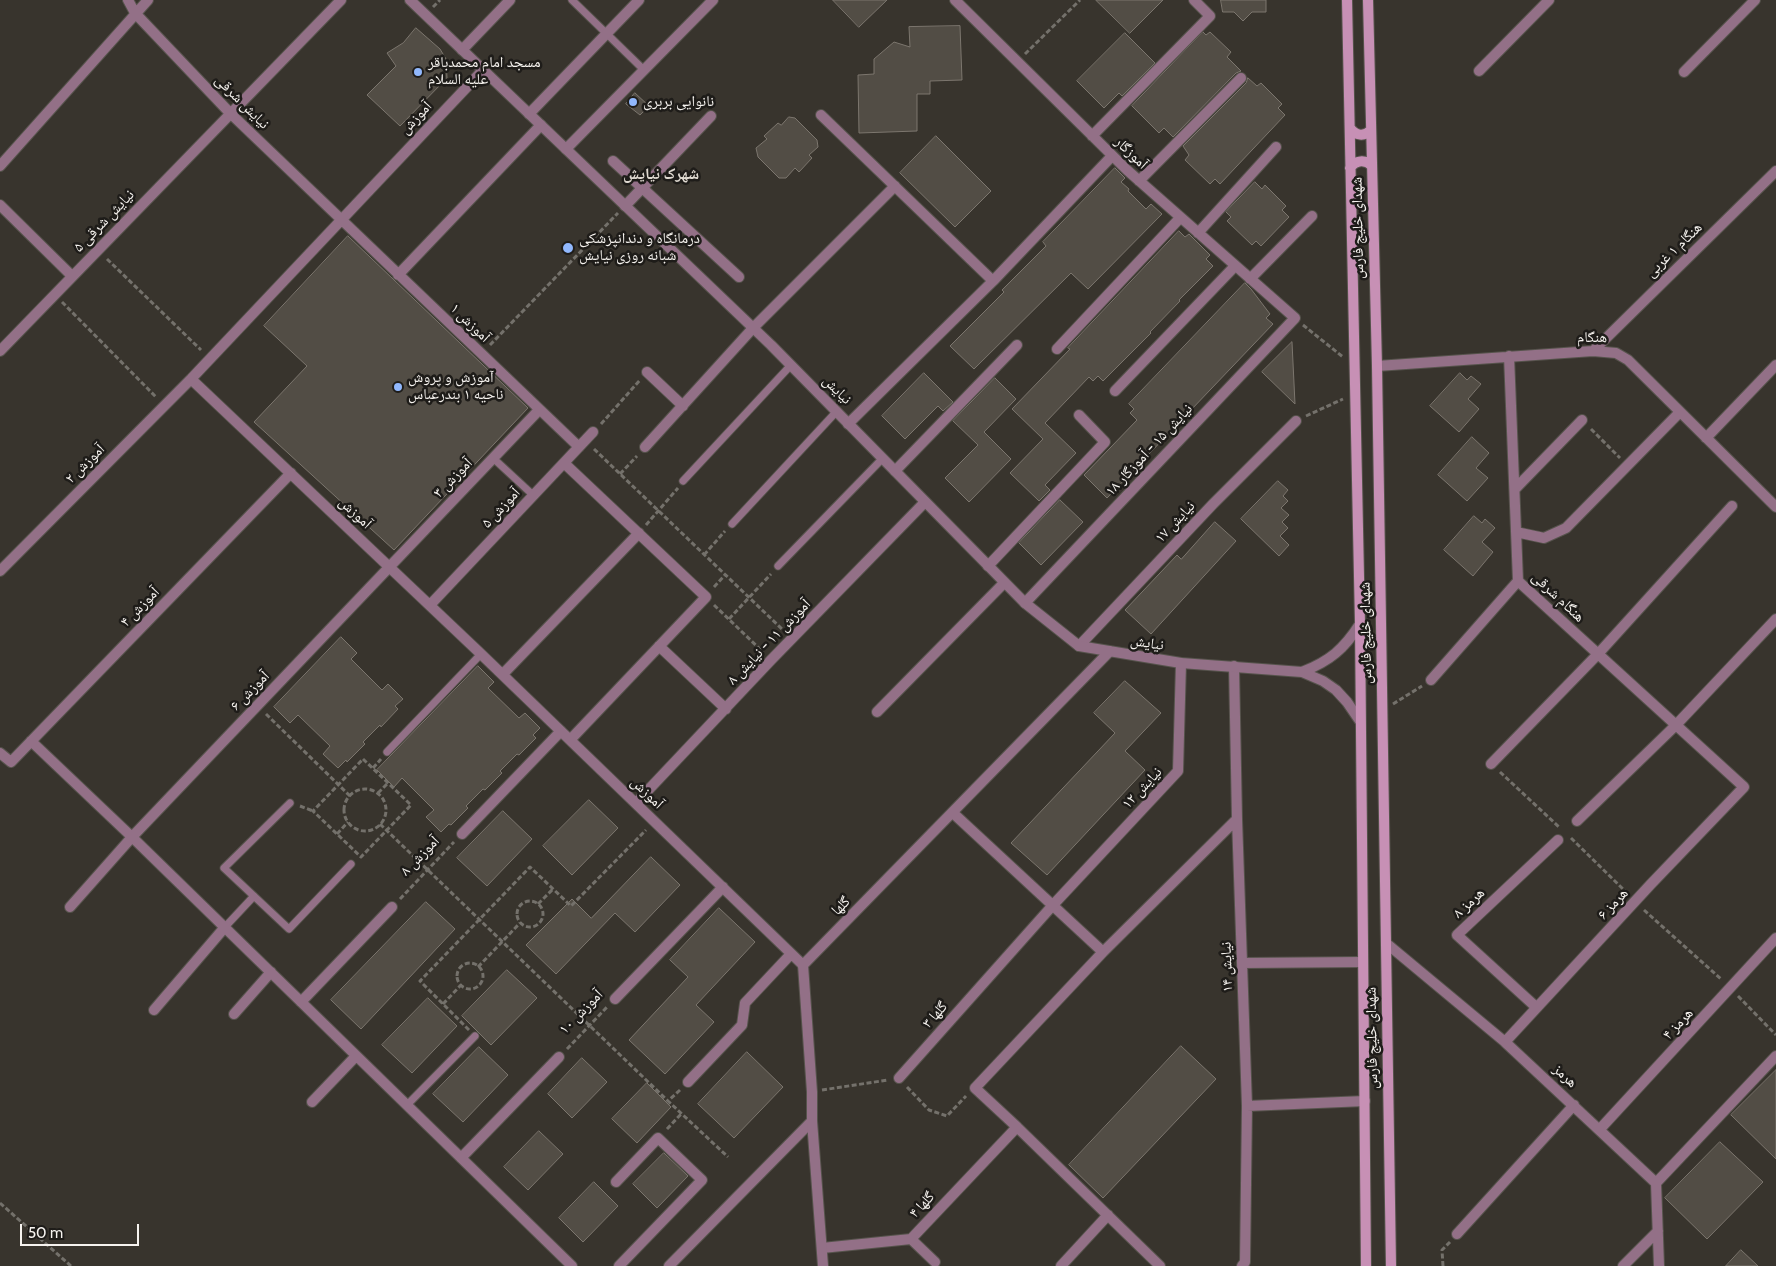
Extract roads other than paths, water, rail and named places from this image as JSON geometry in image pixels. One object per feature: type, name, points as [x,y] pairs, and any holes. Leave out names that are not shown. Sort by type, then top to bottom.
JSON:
[{"type":"main road","name":"شهدای خلیج فارس","points":[[1347,0],[1360,624],[1366,1266]]},
{"type":"main road","name":"شهدای خلیج فارس","points":[[1368,0],[1377,366],[1391,1266]]},
{"type":"main road","points":[[1350,128],[1352,132],[1360,135],[1371,130]]},
{"type":"main road","points":[[1350,168],[1353,164],[1361,161],[1365,161],[1372,166]]},
{"type":"street","name":"نیایش شرقی","points":[[128,0],[135,13],[230,112],[340,220]]},
{"type":"street","points":[[0,166],[148,0]]},
{"type":"street","name":"نیایش شرقی ۵","points":[[0,351],[230,112],[341,0]]},
{"type":"street","name":"نیایش","points":[[410,0],[791,365],[1025,603],[1079,646],[1181,663],[1302,672],[1323,681],[1336,690],[1360,721]]},
{"type":"street","points":[[462,50],[510,0]]},
{"type":"street","points":[[529,114],[639,0]]},
{"type":"street","points":[[566,149],[713,0]]},
{"type":"street","name":"آموزگار","points":[[955,0],[1112,156],[1294,318]]},
{"type":"street","points":[[1092,136],[1210,16],[1194,0]]},
{"type":"street","points":[[1479,71],[1549,0]]},
{"type":"street","points":[[1684,72],[1755,0]]},
{"type":"street","name":"آموزش","points":[[483,70],[191,379],[430,605],[803,965]]},
{"type":"street","points":[[1139,181],[1241,78]]},
{"type":"street","points":[[820,115],[993,281]]},
{"type":"street","points":[[625,206],[711,116]]},
{"type":"street","points":[[398,274],[541,125]]},
{"type":"street","points":[[1198,233],[1276,147]]},
{"type":"street","points":[[848,424],[993,281],[1112,156]]},
{"type":"street","points":[[613,161],[739,276]]},
{"type":"street","name":"هنگام ۱ غربی","points":[[1593,351],[1776,171]]},
{"type":"street","points":[[645,447],[753,328],[895,186]]},
{"type":"street","points":[[0,205],[72,276]]},
{"type":"street","points":[[1250,279],[1312,216]]},
{"type":"street","points":[[1057,349],[1180,218]]},
{"type":"street","name":"آموزش ۱","points":[[340,220],[539,410],[582,444]]},
{"type":"street","points":[[1114,391],[1235,266]]},
{"type":"street","name":"نیایش ۱۵ - آموزگار ۱۸","points":[[1025,603],[1294,318]]},
{"type":"street","points":[[895,471],[1018,345]]},
{"type":"street","name":"هنگام","points":[[1377,366],[1593,351],[1616,353],[1628,360],[1776,507]]},
{"type":"street","name":"هنگام شرقی","points":[[1509,356],[1518,581],[1744,787]]},
{"type":"street","points":[[1706,438],[1776,366]]},
{"type":"street","points":[[647,372],[682,406]]},
{"type":"street","name":"آموزش ۲","points":[[0,571],[191,379]]},
{"type":"street","name":"آموزش ۳","points":[[389,566],[539,410]]},
{"type":"street","points":[[1516,532],[1544,538],[1566,528],[1680,412]]},
{"type":"street","points":[[988,566],[1105,442],[1079,415]]},
{"type":"street","points":[[1515,489],[1582,420]]},
{"type":"street","name":"نیایش ۱۷","points":[[1079,646],[1213,504],[1296,421]]},
{"type":"street","name":"آموزش ۵","points":[[430,605],[593,432]]},
{"type":"street","points":[[564,463],[706,597],[570,740]]},
{"type":"street","name":"آموزش ۴","points":[[0,752],[11,762],[290,473]]},
{"type":"street","name":"آموزش ۱۱ - نیایش ۸","points":[[636,803],[925,502]]},
{"type":"street","points":[[1491,764],[1598,654],[1732,506]]},
{"type":"street","points":[[502,674],[639,532]]},
{"type":"street","name":"آموزش ۶","points":[[70,907],[132,837],[389,566]]},
{"type":"street","points":[[1431,680],[1518,581]]},
{"type":"street","points":[[878,712],[1004,582]]},
{"type":"street","points":[[1577,822],[1676,725],[1776,619]]},
{"type":"street","name":"نیایش","points":[[1302,672],[1319,665],[1343,648],[1360,624]]},
{"type":"street","points":[[659,646],[726,709]]},
{"type":"street","name":"گلها","points":[[803,965],[1110,652]]},
{"type":"street","name":"نیایش ۱۲","points":[[1053,905],[1178,771],[1181,663]]},
{"type":"street","name":"نیایش ۱۴","points":[[1234,666],[1237,819],[1247,1106],[1245,1262],[1242,1266]]},
{"type":"street","name":"آموزش ۸","points":[[462,834],[561,731]]},
{"type":"street","points":[[31,741],[225,927],[572,1266]]},
{"type":"street","name":"هرمز ۶","points":[[1505,1042],[1744,787]]},
{"type":"street","points":[[953,813],[1103,952]]},
{"type":"street","points":[[1160,1266],[1017,1127],[974,1088],[1103,952],[1237,819]]},
{"type":"street","name":"هرمز ۸","points":[[1536,1007],[1457,935],[1558,840]]},
{"type":"street","name":"آموزش ۱۰","points":[[615,999],[723,887]]},
{"type":"street","name":"گلها ۳","points":[[899,1078],[1053,905]]},
{"type":"street","points":[[301,1002],[392,907]]},
{"type":"street","points":[[154,1010],[225,927]]},
{"type":"street","name":"هرمز ۴","points":[[1600,1129],[1776,938]]},
{"type":"street","name":"هرمز","points":[[1386,943],[1505,1042],[1656,1183]]},
{"type":"street","points":[[688,1082],[742,1025],[745,1002],[791,954]]},
{"type":"street","points":[[1242,963],[1363,962]]},
{"type":"street","points":[[803,965],[823,1266]]},
{"type":"street","points":[[234,1014],[271,972]]},
{"type":"street","points":[[312,1102],[356,1056]]},
{"type":"street","points":[[1659,1266],[1656,1183],[1776,1056]]},
{"type":"street","name":"آموزش ۱۰","points":[[461,1158],[559,1057]]},
{"type":"street","points":[[1247,1106],[1365,1101]]},
{"type":"street","points":[[1457,1234],[1574,1106]]},
{"type":"street","points":[[669,1266],[812,1121]]},
{"type":"street","name":"گلها ۴","points":[[822,1248],[911,1239],[1017,1127]]},
{"type":"street","points":[[616,1182],[658,1138],[702,1180],[619,1266]]},
{"type":"street","points":[[1061,1266],[1108,1216]]},
{"type":"street","points":[[1623,1266],[1658,1231]]},
{"type":"street","points":[[911,1239],[935,1265]]},
{"type":"lane","points":[[572,0],[644,70]]},
{"type":"lane","points":[[682,482],[791,365]]},
{"type":"lane","points":[[732,524],[837,411]]},
{"type":"lane","points":[[493,458],[533,496]]},
{"type":"lane","points":[[778,566],[882,459]]},
{"type":"lane","points":[[387,752],[481,654]]},
{"type":"lane","points":[[290,803],[224,868],[289,929],[350,864]]},
{"type":"lane","points":[[225,927],[254,896]]},
{"type":"lane","points":[[407,1105],[475,1036]]},
{"type":"place","name":"مسجد امام محمدباقر علیه السلام","points":[[418,72]]},
{"type":"place","name":"نانوایی بربری","points":[[633,102]]},
{"type":"place","name":"درمانگاه و دندانپزشکی شبانه روزی نیایش","points":[[568,248]]},
{"type":"place","name":"آموزش و پروش ناحیه ۱ بندرعباس","points":[[398,387]]},
{"type":"district","name":"شهرک نیایش","points":[[661,174]]}]
